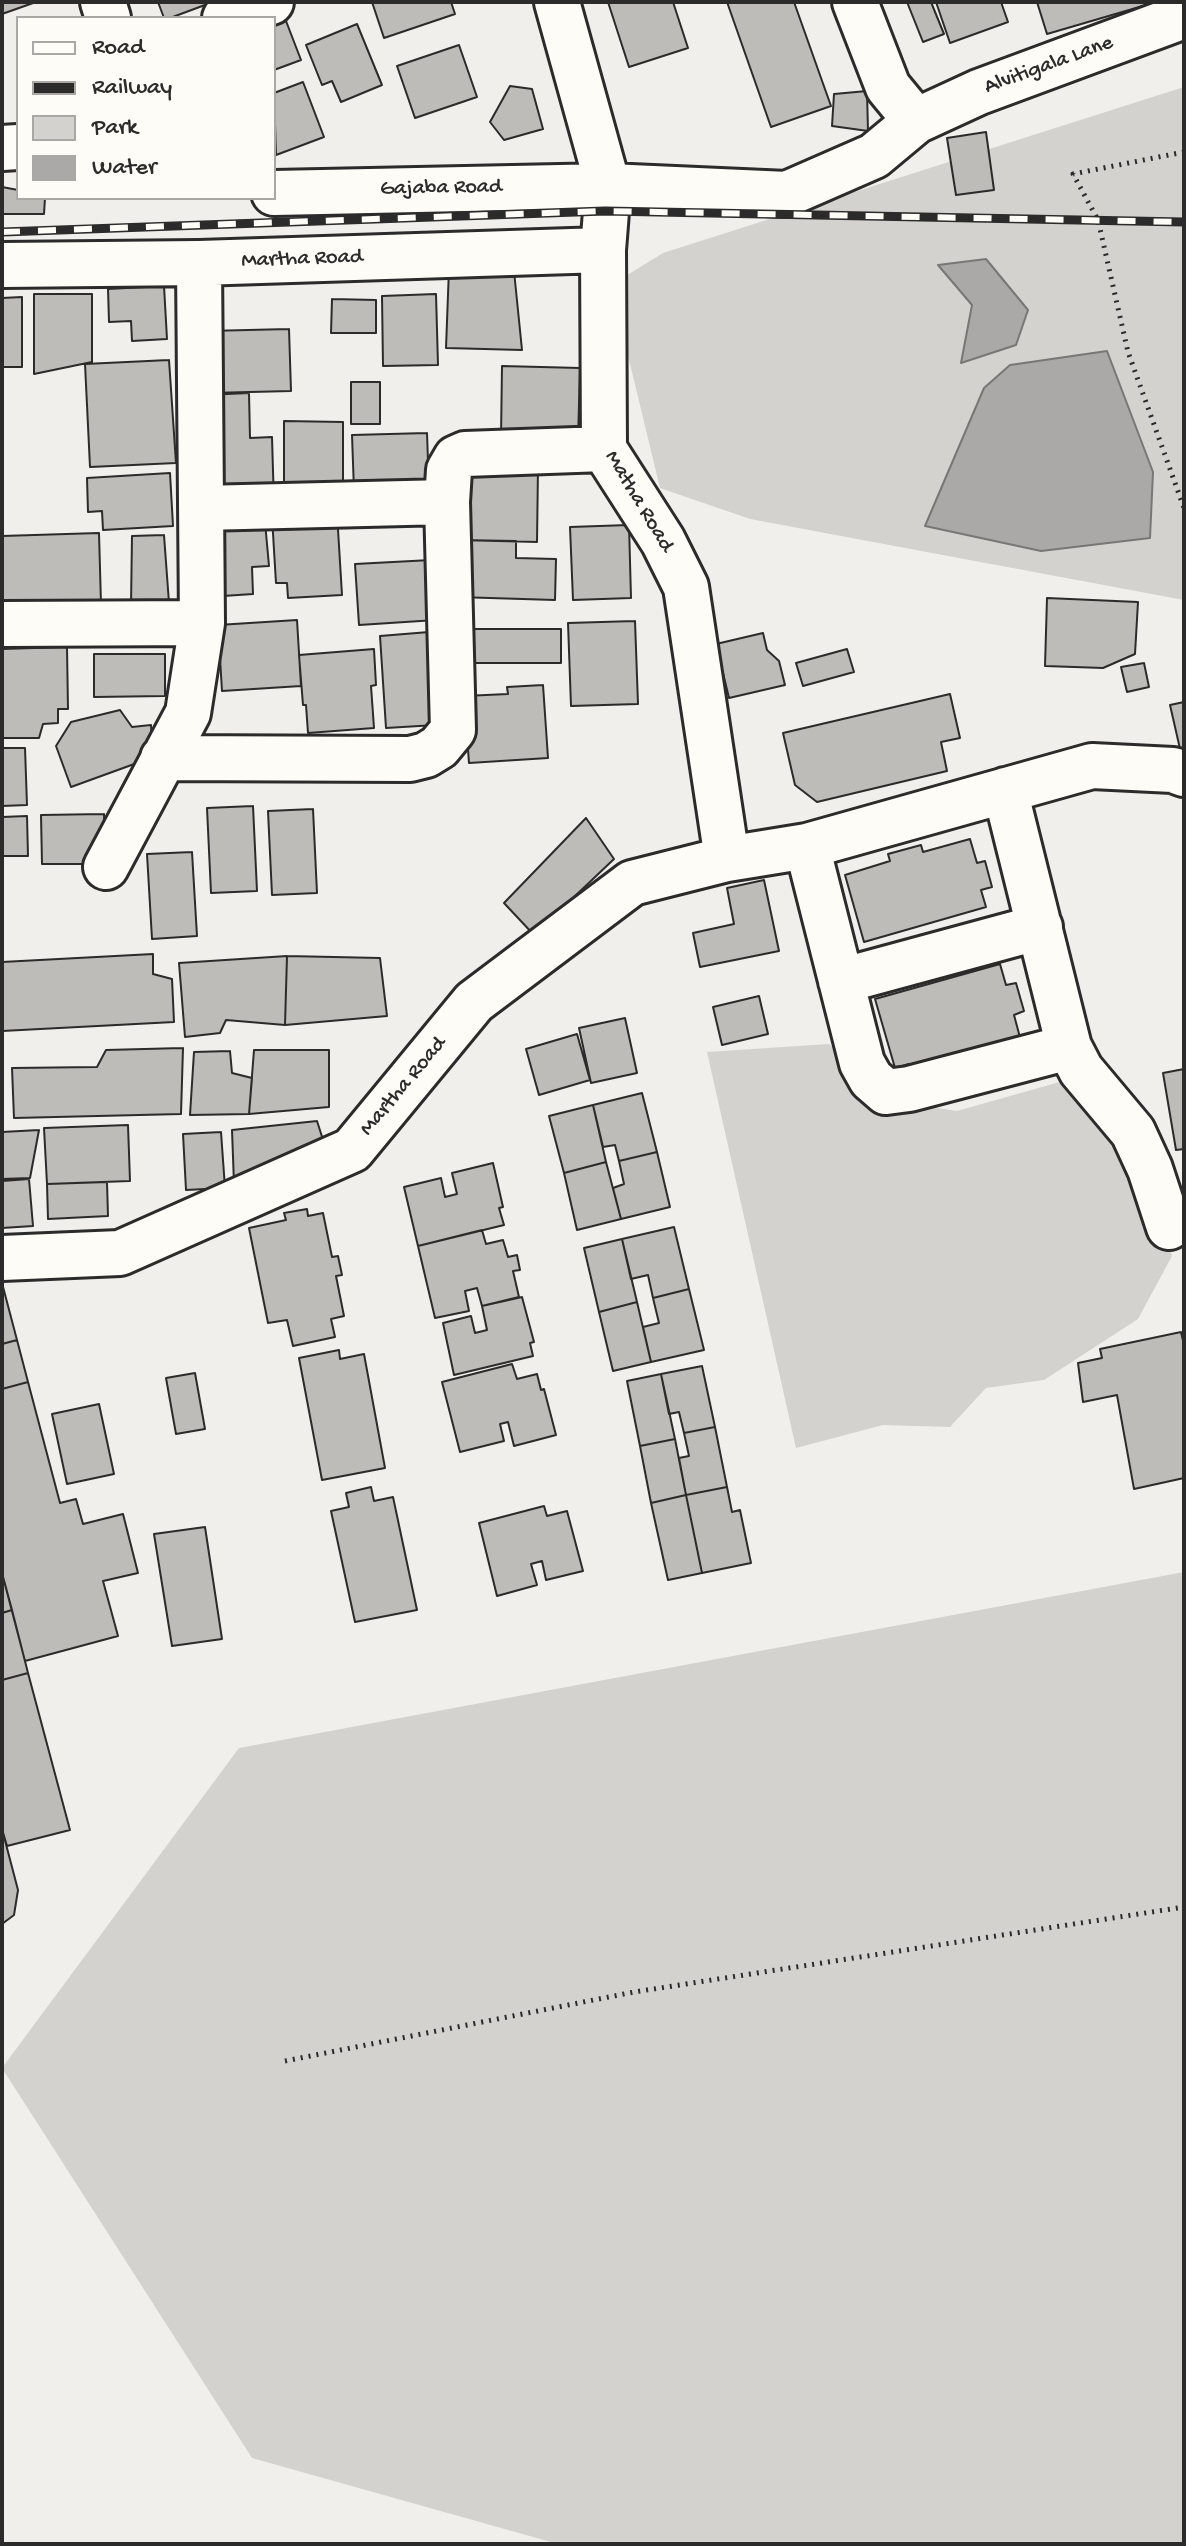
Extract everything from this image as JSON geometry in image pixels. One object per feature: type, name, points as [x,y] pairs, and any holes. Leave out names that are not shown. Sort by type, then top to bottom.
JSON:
[{"type":"street","points":[[231,16],[271,2]]},
{"type":"street","name":"Matha Road","points":[[557,2],[608,186],[603,250],[604,449],[663,541],[686,587],[727,859]]},
{"type":"street","points":[[855,2],[888,87],[916,121]]},
{"type":"street","name":"Alvitigala Lane","points":[[608,186],[787,194],[874,156],[916,121],[979,92],[1184,16]]},
{"type":"street","name":"Gajaba Road","points":[[276,193],[608,186]]},
{"type":"street","name":"Martha Road","points":[[2,265],[199,263],[603,250]]},
{"type":"street","points":[[106,867],[188,713],[202,623],[199,263]]},
{"type":"street","points":[[163,758],[410,759],[426,755],[439,747],[453,730],[447,502],[449,470],[456,458],[465,454],[604,449]]},
{"type":"street","points":[[202,508],[447,502]]},
{"type":"street","points":[[2,624],[202,623]]},
{"type":"street","name":"Martha Road","points":[[2,1258],[120,1253],[352,1150],[474,1002],[632,883],[727,859],[807,846],[1092,766],[1173,770],[1184,774]]},
{"type":"street","points":[[1005,790],[1069,1047],[1081,1070],[1133,1132],[1150,1169],[1169,1227]]},
{"type":"street","points":[[807,846],[862,1063],[871,1079],[886,1092],[909,1089],[1069,1047]]},
{"type":"street","points":[[841,981],[1040,927]]},
{"type":"path","points":[[1184,152],[1073,174],[1098,220],[1128,352],[1184,508]]},
{"type":"path","points":[[285,2061],[634,1992],[1184,1907]]},
{"type":"green space","points":[[1184,87],[1184,600],[750,519],[660,488],[611,285],[663,253]]},
{"type":"green space","points":[[829,1044],[886,1100],[957,1111],[1081,1076],[1137,1146],[1172,1256],[1138,1319],[1044,1380],[986,1388],[950,1427],[883,1425],[796,1448],[707,1052]]},
{"type":"green space","points":[[1184,1572],[1184,2544],[558,2544],[252,2458],[2,2068],[239,1748]]},
{"type":"water","points":[[986,259],[1028,310],[1016,345],[961,363],[972,305],[938,265]]},
{"type":"water","points":[[1107,351],[1153,472],[1150,538],[1041,551],[925,526],[984,388],[1010,365]]},
{"type":"building","points":[[2,2],[36,2],[2,14]]},
{"type":"building","points":[[158,2],[213,2],[175,16],[163,16]]},
{"type":"building","points":[[372,2],[451,2],[455,14],[384,38]]},
{"type":"building","points":[[608,2],[673,2],[688,48],[629,67]]},
{"type":"building","points":[[727,2],[794,2],[831,106],[771,127]]},
{"type":"building","points":[[907,2],[931,2],[944,34],[923,42]]},
{"type":"building","points":[[936,2],[1001,2],[1008,22],[950,43]]},
{"type":"building","points":[[1037,2],[1152,2],[1153,3],[1047,34]]},
{"type":"building","points":[[286,21],[301,60],[276,69],[276,25]]},
{"type":"building","points":[[357,24],[382,85],[341,102],[332,81],[322,85],[306,45]]},
{"type":"building","points":[[459,45],[477,97],[415,118],[397,66]]},
{"type":"building","points":[[303,82],[324,137],[276,155],[276,92]]},
{"type":"building","points":[[510,86],[532,89],[543,129],[504,140],[490,122]]},
{"type":"building","points":[[867,91],[868,131],[832,126],[834,94]]},
{"type":"building","points":[[986,132],[994,190],[956,195],[947,138]]},
{"type":"building","points":[[2,187],[16,190],[16,200],[45,200],[44,214],[2,214]]},
{"type":"building","points":[[449,268],[514,271],[522,350],[446,348]]},
{"type":"building","points":[[164,286],[167,339],[132,341],[131,321],[109,322],[108,289]]},
{"type":"building","points":[[34,294],[92,294],[92,362],[34,374]]},
{"type":"building","points":[[436,294],[438,365],[383,366],[382,296]]},
{"type":"building","points":[[22,297],[22,367],[2,367],[2,298]]},
{"type":"building","points":[[332,299],[376,300],[376,333],[331,333]]},
{"type":"building","points":[[289,329],[291,391],[209,393],[207,331]]},
{"type":"building","points":[[169,360],[176,463],[90,467],[85,364]]},
{"type":"building","points":[[502,366],[580,368],[578,440],[501,437]]},
{"type":"building","points":[[351,382],[380,382],[380,424],[351,424]]},
{"type":"building","points":[[249,393],[250,438],[272,437],[274,504],[208,507],[204,395]]},
{"type":"building","points":[[284,421],[343,422],[343,494],[284,493]]},
{"type":"building","points":[[427,433],[429,489],[354,491],[352,435]]},
{"type":"building","points":[[459,466],[538,468],[537,542],[458,540]]},
{"type":"building","points":[[170,473],[173,526],[103,530],[102,511],[88,512],[87,478]]},
{"type":"building","points":[[337,513],[342,595],[288,598],[287,583],[276,583],[272,517]]},
{"type":"building","points":[[218,521],[265,522],[269,566],[252,567],[253,594],[223,596]]},
{"type":"building","points":[[629,525],[631,598],[573,600],[570,527]]},
{"type":"building","points":[[99,533],[101,604],[3,607],[2,536]]},
{"type":"building","points":[[164,535],[169,603],[131,605],[132,536]]},
{"type":"building","points":[[458,540],[516,541],[516,558],[556,559],[555,600],[457,597]]},
{"type":"building","points":[[431,560],[436,620],[359,625],[355,564]]},
{"type":"building","points":[[1047,598],[1138,602],[1135,654],[1103,668],[1045,666]]},
{"type":"building","points":[[297,620],[301,686],[222,691],[218,625]]},
{"type":"building","points":[[635,621],[638,704],[571,706],[568,623]]},
{"type":"building","points":[[470,629],[561,629],[561,663],[471,663]]},
{"type":"building","points":[[429,632],[436,725],[386,728],[380,636]]},
{"type":"building","points":[[763,633],[767,650],[779,661],[785,685],[729,698],[716,644]]},
{"type":"building","points":[[67,647],[68,709],[58,709],[58,723],[43,724],[39,738],[2,738],[2,649]]},
{"type":"building","points":[[374,649],[376,685],[371,686],[374,728],[308,733],[299,655]]},
{"type":"building","points":[[847,649],[854,672],[803,686],[796,663]]},
{"type":"building","points":[[94,654],[165,654],[165,696],[94,697]]},
{"type":"building","points":[[1144,663],[1149,687],[1127,692],[1121,667]]},
{"type":"building","points":[[543,685],[548,758],[469,763],[464,696],[508,694],[507,687]]},
{"type":"building","points":[[950,694],[960,738],[941,742],[947,771],[817,802],[795,785],[783,733]]},
{"type":"building","points":[[1184,702],[1184,762],[1183,762],[1170,705]]},
{"type":"building","points":[[120,710],[132,727],[151,725],[153,762],[137,763],[71,787],[56,746],[71,722]]},
{"type":"building","points":[[2,748],[25,748],[27,805],[2,806]]},
{"type":"building","points":[[253,806],[257,891],[211,893],[207,808]]},
{"type":"building","points":[[313,809],[317,893],[272,895],[268,811]]},
{"type":"building","points":[[104,814],[105,864],[42,864],[41,815]]},
{"type":"building","points":[[27,816],[28,856],[2,856],[2,817]]},
{"type":"building","points":[[586,818],[614,859],[534,935],[504,903]]},
{"type":"building","points":[[970,839],[977,863],[985,861],[992,887],[981,890],[986,907],[864,942],[845,875],[890,861],[888,854],[921,845],[923,852]]},
{"type":"building","points":[[192,852],[197,936],[152,939],[147,854]]},
{"type":"building","points":[[764,880],[779,951],[700,967],[693,933],[734,924],[727,888]]},
{"type":"building","points":[[153,954],[153,974],[172,979],[174,1022],[2,1031],[2,962]]},
{"type":"building","points":[[287,956],[380,958],[387,1016],[285,1025]]},
{"type":"building","points":[[287,956],[285,1025],[226,1020],[220,1033],[185,1037],[179,963]]},
{"type":"building","points":[[1000,964],[1006,985],[1016,983],[1024,1011],[1014,1015],[1022,1045],[912,1075],[909,1064],[895,1068],[875,999]]},
{"type":"building","points":[[759,996],[768,1034],[722,1045],[713,1007]]},
{"type":"building","points":[[625,1018],[637,1073],[591,1083],[579,1028]]},
{"type":"building","points":[[577,1034],[590,1080],[539,1095],[526,1049]]},
{"type":"building","points":[[183,1048],[181,1114],[14,1118],[12,1068],[97,1067],[106,1050]]},
{"type":"building","points":[[254,1050],[329,1050],[329,1107],[249,1114]]},
{"type":"building","points":[[230,1051],[232,1073],[252,1078],[249,1114],[190,1115],[194,1052]]},
{"type":"building","points":[[1184,1069],[1184,1149],[1176,1150],[1163,1073]]},
{"type":"building","points":[[642,1093],[657,1152],[619,1161],[615,1145],[603,1147],[593,1105]]},
{"type":"building","points":[[593,1105],[606,1162],[564,1173],[549,1116]]},
{"type":"building","points":[[317,1121],[325,1146],[270,1161],[255,1185],[234,1184],[232,1130]]},
{"type":"building","points":[[128,1125],[130,1181],[47,1184],[44,1128]]},
{"type":"building","points":[[39,1130],[30,1178],[2,1179],[2,1132]]},
{"type":"building","points":[[221,1132],[225,1188],[186,1190],[183,1134]]},
{"type":"building","points":[[657,1152],[670,1207],[621,1219],[613,1188],[624,1184],[619,1161]]},
{"type":"building","points":[[606,1162],[621,1219],[577,1230],[564,1173]]},
{"type":"building","points":[[493,1163],[504,1225],[418,1246],[404,1187],[441,1178],[445,1197],[457,1194],[452,1173]]},
{"type":"building","points":[[29,1179],[33,1226],[2,1228],[2,1181]]},
{"type":"building","points":[[107,1182],[108,1216],[48,1219],[47,1184]]},
{"type":"building","points":[[307,1209],[308,1216],[323,1213],[332,1257],[338,1256],[342,1275],[336,1276],[344,1316],[331,1319],[335,1337],[293,1346],[287,1320],[268,1323],[249,1228],[286,1220],[284,1213]]},
{"type":"building","points":[[674,1227],[689,1289],[653,1298],[648,1275],[631,1279],[622,1239]]},
{"type":"building","points":[[482,1230],[486,1244],[503,1240],[508,1257],[517,1255],[520,1270],[513,1271],[519,1297],[482,1306],[477,1288],[465,1291],[469,1311],[435,1318],[418,1246]]},
{"type":"building","points":[[622,1239],[637,1302],[599,1312],[584,1248]]},
{"type":"building","points":[[2,1283],[17,1340],[2,1344]]},
{"type":"building","points":[[689,1289],[704,1350],[651,1362],[643,1327],[659,1323],[653,1298]]},
{"type":"building","points":[[522,1297],[534,1342],[530,1343],[533,1356],[454,1375],[443,1323],[471,1316],[475,1333],[487,1330],[482,1306]]},
{"type":"building","points":[[637,1302],[651,1362],[613,1371],[599,1312]]},
{"type":"building","points":[[1181,1332],[1184,1345],[1184,1478],[1134,1489],[1117,1395],[1083,1402],[1078,1363],[1102,1358],[1100,1349]]},
{"type":"building","points":[[17,1340],[28,1382],[2,1389],[2,1344]]},
{"type":"building","points":[[339,1350],[340,1359],[364,1354],[385,1468],[322,1480],[299,1358]]},
{"type":"building","points":[[512,1364],[517,1379],[537,1374],[556,1435],[514,1446],[508,1422],[500,1424],[504,1441],[460,1452],[442,1382]]},
{"type":"building","points":[[702,1366],[715,1427],[684,1433],[679,1412],[669,1414],[661,1374]]},
{"type":"building","points":[[195,1373],[205,1429],[176,1434],[166,1378]]},
{"type":"building","points":[[661,1374],[675,1439],[640,1446],[627,1381]]},
{"type":"building","points":[[28,1382],[60,1503],[76,1499],[83,1524],[123,1514],[138,1573],[103,1581],[118,1636],[25,1661],[2,1573],[2,1389]]},
{"type":"building","points":[[99,1404],[114,1474],[67,1484],[52,1414]]},
{"type":"building","points":[[715,1427],[727,1487],[686,1495],[679,1458],[689,1456],[684,1433]]},
{"type":"building","points":[[675,1439],[686,1495],[651,1503],[640,1446]]},
{"type":"building","points":[[371,1487],[374,1501],[393,1497],[417,1610],[355,1622],[331,1511],[349,1507],[346,1493]]},
{"type":"building","points":[[727,1487],[732,1512],[740,1510],[751,1563],[702,1573],[686,1495]]},
{"type":"building","points":[[686,1495],[702,1573],[668,1580],[651,1503]]},
{"type":"building","points":[[544,1506],[547,1516],[567,1511],[583,1571],[546,1580],[542,1561],[531,1564],[537,1585],[497,1596],[479,1523]]},
{"type":"building","points":[[205,1527],[222,1639],[172,1646],[154,1534]]},
{"type":"building","points":[[2,1573],[12,1610],[2,1613]]},
{"type":"building","points":[[12,1610],[28,1673],[2,1680],[2,1613]]},
{"type":"building","points":[[28,1673],[70,1830],[7,1846],[2,1829],[2,1680]]},
{"type":"building","points":[[2,1829],[18,1890],[14,1915],[2,1924]]},
{"type":"railway","points":[[2,232],[605,211],[1184,222]]}]
